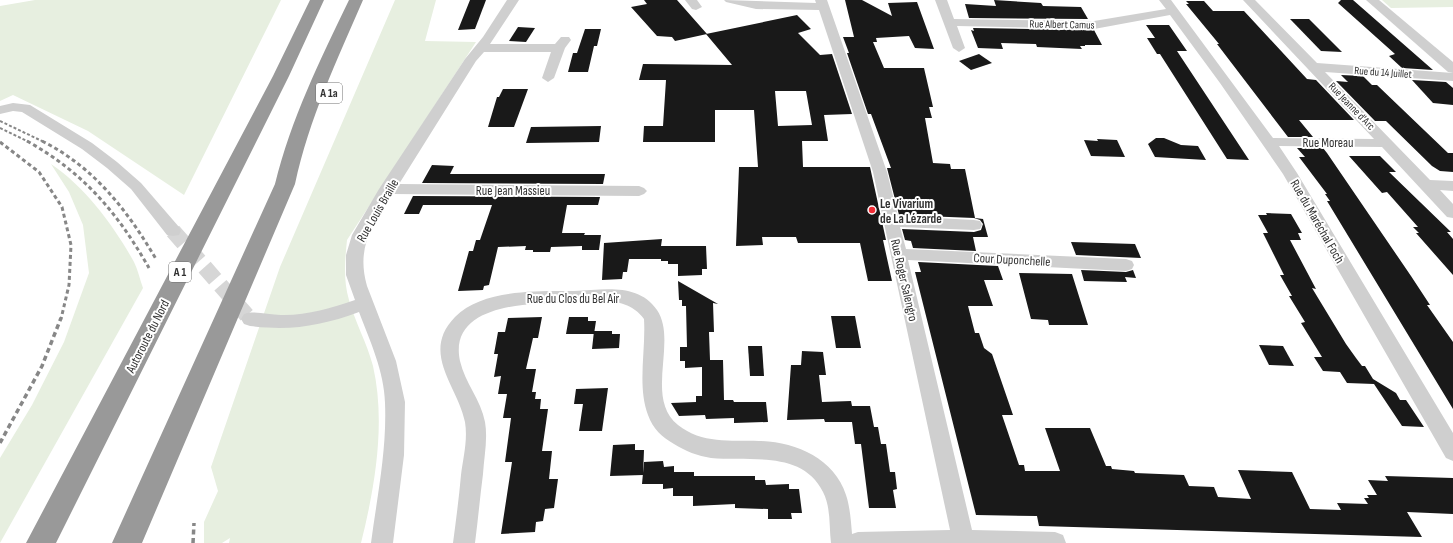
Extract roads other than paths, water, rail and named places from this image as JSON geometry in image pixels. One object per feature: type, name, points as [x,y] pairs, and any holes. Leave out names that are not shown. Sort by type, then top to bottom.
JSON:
[{"type":"highway","name":"Autoroute du Nord","points":[[41,543],[281,76],[317,0]]},
{"type":"highway","points":[[127,543],[285,184],[293,147],[304,117],[356,0]]},
{"type":"highway","name":"A 1a","points":[[285,184],[300,157],[369,0]]},
{"type":"street","name":"Rue Louis Braille","points":[[382,543],[394,455],[395,402],[387,361],[356,275],[354,255],[364,226],[387,189],[513,0]]},
{"type":"street","points":[[730,0],[756,6],[800,7]]},
{"type":"street","points":[[941,0],[959,48]]},
{"type":"street","name":"Rue Jeanne d'Arc","points":[[1249,0],[1453,213]]},
{"type":"street","points":[[1372,0],[1453,69]]},
{"type":"street","points":[[752,17],[822,4]]},
{"type":"street","name":"Rue Roger Salengro","points":[[822,4],[875,156],[899,254],[963,542]]},
{"type":"street","name":"Rue Albert Camus","points":[[950,22],[1094,25],[1170,5]]},
{"type":"street","name":"Rue du Maréchal Foch","points":[[1170,5],[1269,142],[1296,184],[1453,452]]},
{"type":"street","points":[[480,48],[563,44],[548,78]]},
{"type":"street","name":"Rue du 14 Juillet","points":[[1314,67],[1453,77]]},
{"type":"street","points":[[0,110],[13,107],[25,108],[87,146],[136,186],[173,231]]},
{"type":"street","name":"Rue Moreau","points":[[1269,142],[1387,143]]},
{"type":"street","points":[[1426,185],[1453,186]]},
{"type":"street","name":"Rue Jean Massieu","points":[[387,189],[639,191]]},
{"type":"street","points":[[891,221],[974,225]]},
{"type":"street","name":"Cour Duponchelle","points":[[899,254],[1126,265]]},
{"type":"street","name":"Rue du Clos du Bel Air","points":[[464,543],[475,451],[476,429],[470,407],[454,374],[450,358],[450,344],[454,332],[462,322],[472,314],[503,301],[529,298],[610,296],[625,297],[637,302],[648,311],[653,319],[654,404],[663,423],[679,438],[704,449],[775,450],[794,454],[809,463],[824,475],[834,490],[837,500],[842,543]]},
{"type":"street","points":[[250,319],[276,323],[309,320],[365,303]]},
{"type":"street","points":[[858,543],[1055,543]]},
{"type":"tunnel","points":[[173,231],[250,319]]},
{"type":"railway","points":[[0,121],[42,141]]},
{"type":"railway","points":[[0,128],[27,141]]},
{"type":"railway","points":[[27,141],[66,166],[82,180],[124,229],[149,268]]},
{"type":"railway","points":[[42,141],[78,164],[108,191],[121,207],[156,259]]},
{"type":"railway","points":[[0,142],[39,172],[62,207],[71,245],[69,285],[61,319]]},
{"type":"railway","points":[[0,443],[42,366],[61,318]]},
{"type":"railway","points":[[193,543],[194,523]]},
{"type":"place","name":"Le Vivarium de La Lézarde","points":[[872,210]]}]
